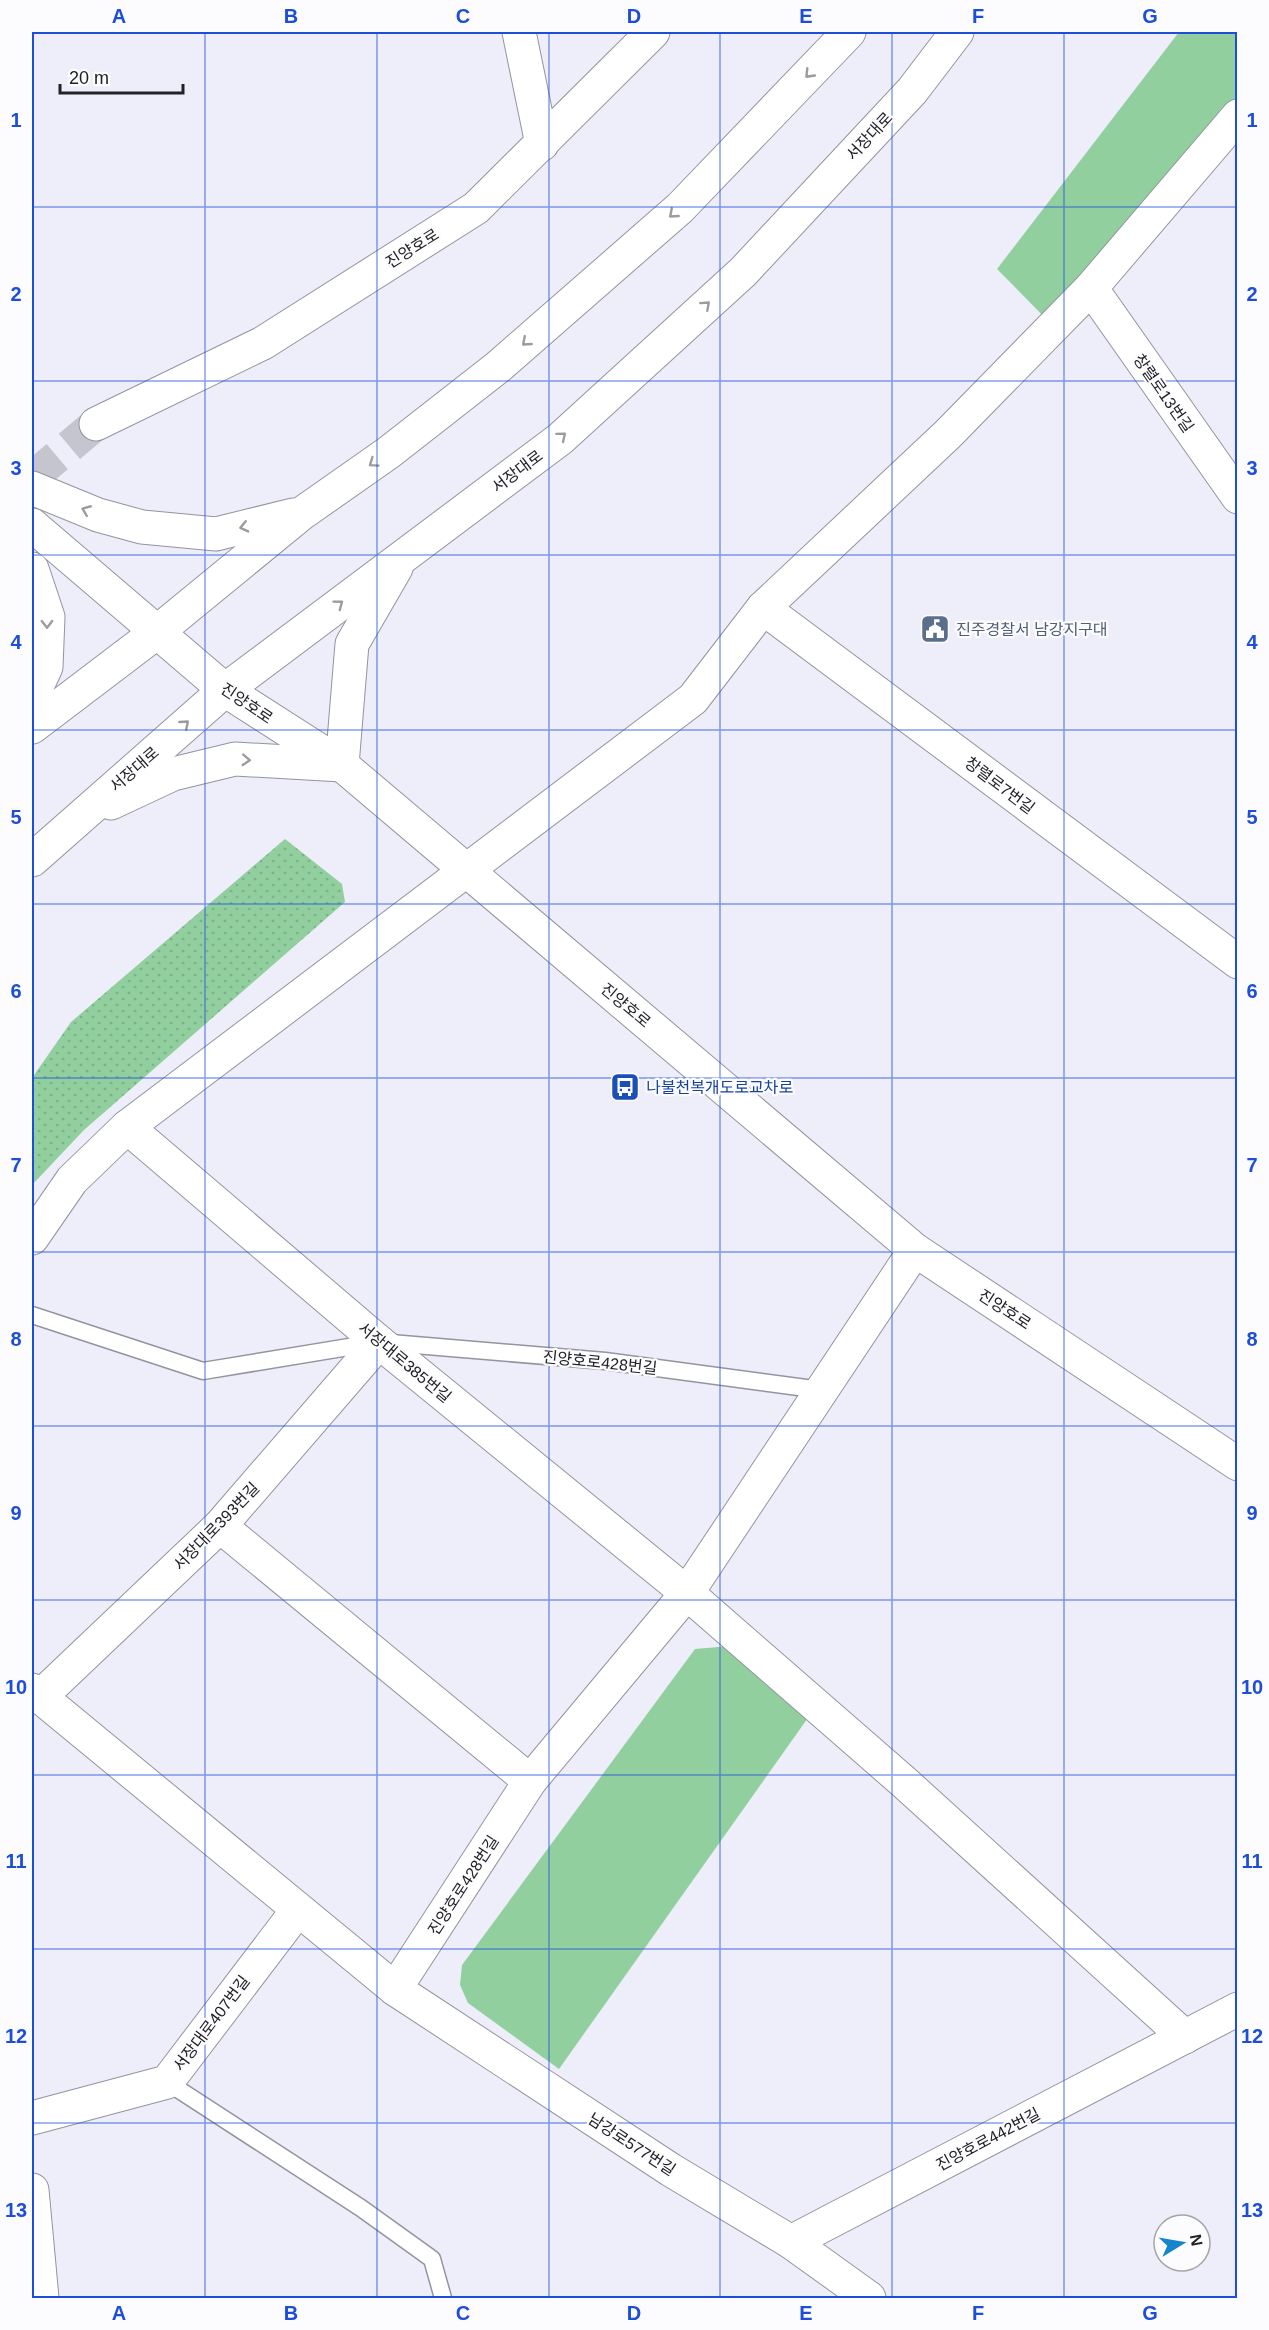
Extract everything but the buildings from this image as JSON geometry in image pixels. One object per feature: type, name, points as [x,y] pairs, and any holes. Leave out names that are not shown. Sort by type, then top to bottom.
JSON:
[{"type":"street","points":[[519,32],[542,144]]},
{"type":"street","name":"진양호로","points":[[96,424],[263,343],[476,208],[653,32]]},
{"type":"street","points":[[32,728],[157,632],[301,514],[388,453],[498,367],[680,208],[849,32]]},
{"type":"street","name":"서장대로","points":[[32,860],[225,690],[560,439],[743,272],[912,91],[957,32]]},
{"type":"street","points":[[32,1238],[72,1180],[127,1127],[693,699],[764,608],[948,434],[1091,288],[1238,116]]},
{"type":"street","name":"창렬로13번길","points":[[1091,288],[1238,497]]},
{"type":"street","points":[[32,488],[98,515],[142,527],[216,534],[301,514]]},
{"type":"street","name":"진양호로","points":[[32,525],[225,690],[342,765],[915,1250],[1237,1461]]},
{"type":"street","points":[[74,821],[173,774],[235,759],[342,765],[352,644],[403,556]]},
{"type":"street","points":[[32,569],[48,617],[46,667],[32,697]]},
{"type":"street","name":"창렬로7번길","points":[[764,608],[1238,962]]},
{"type":"street","name":"서장대로385번길","points":[[127,1127],[380,1342],[687,1593]]},
{"type":"street","name":"진양호로428번길","points":[[395,1989],[530,1781],[687,1593],[915,1250]]},
{"type":"street","name":"서장대로393번길","points":[[380,1342],[220,1526],[36,1693],[297,1911],[395,1989]]},
{"type":"street","points":[[220,1526],[530,1781]]},
{"type":"street","points":[[687,1593],[905,1783],[1185,2037]]},
{"type":"street","name":"서장대로407번길","points":[[32,2118],[167,2082],[297,1911]]},
{"type":"street","name":"남강로577번길","points":[[395,1989],[661,2163],[791,2242],[869,2298]]},
{"type":"street","name":"진양호로442번길","points":[[791,2242],[1238,2009]]},
{"type":"street","points":[[32,2190],[42,2298]]},
{"type":"lane","name":"진양호로428번길","points":[[32,1315],[203,1371],[380,1342],[605,1361],[821,1389]]},
{"type":"lane","points":[[167,2082],[361,2208],[432,2259],[443,2298]]},
{"type":"green space","points":[[1179,32],[1237,32],[1237,115],[1061,334],[997,269]]},
{"type":"green space","points":[[285,839],[342,884],[345,902],[84,1130],[32,1185],[32,1078],[71,1022]]},
{"type":"green space","points":[[730,1646],[810,1715],[559,2069],[468,2003],[460,1985],[462,1965],[695,1649]]},
{"type":"tunnel","points":[[32,478],[96,424]]},
{"type":"place","name":"진주경찰서 남강지구대","points":[[935,629]]},
{"type":"place","name":"나불천복개도로교차로","points":[[625,1087]]}]
